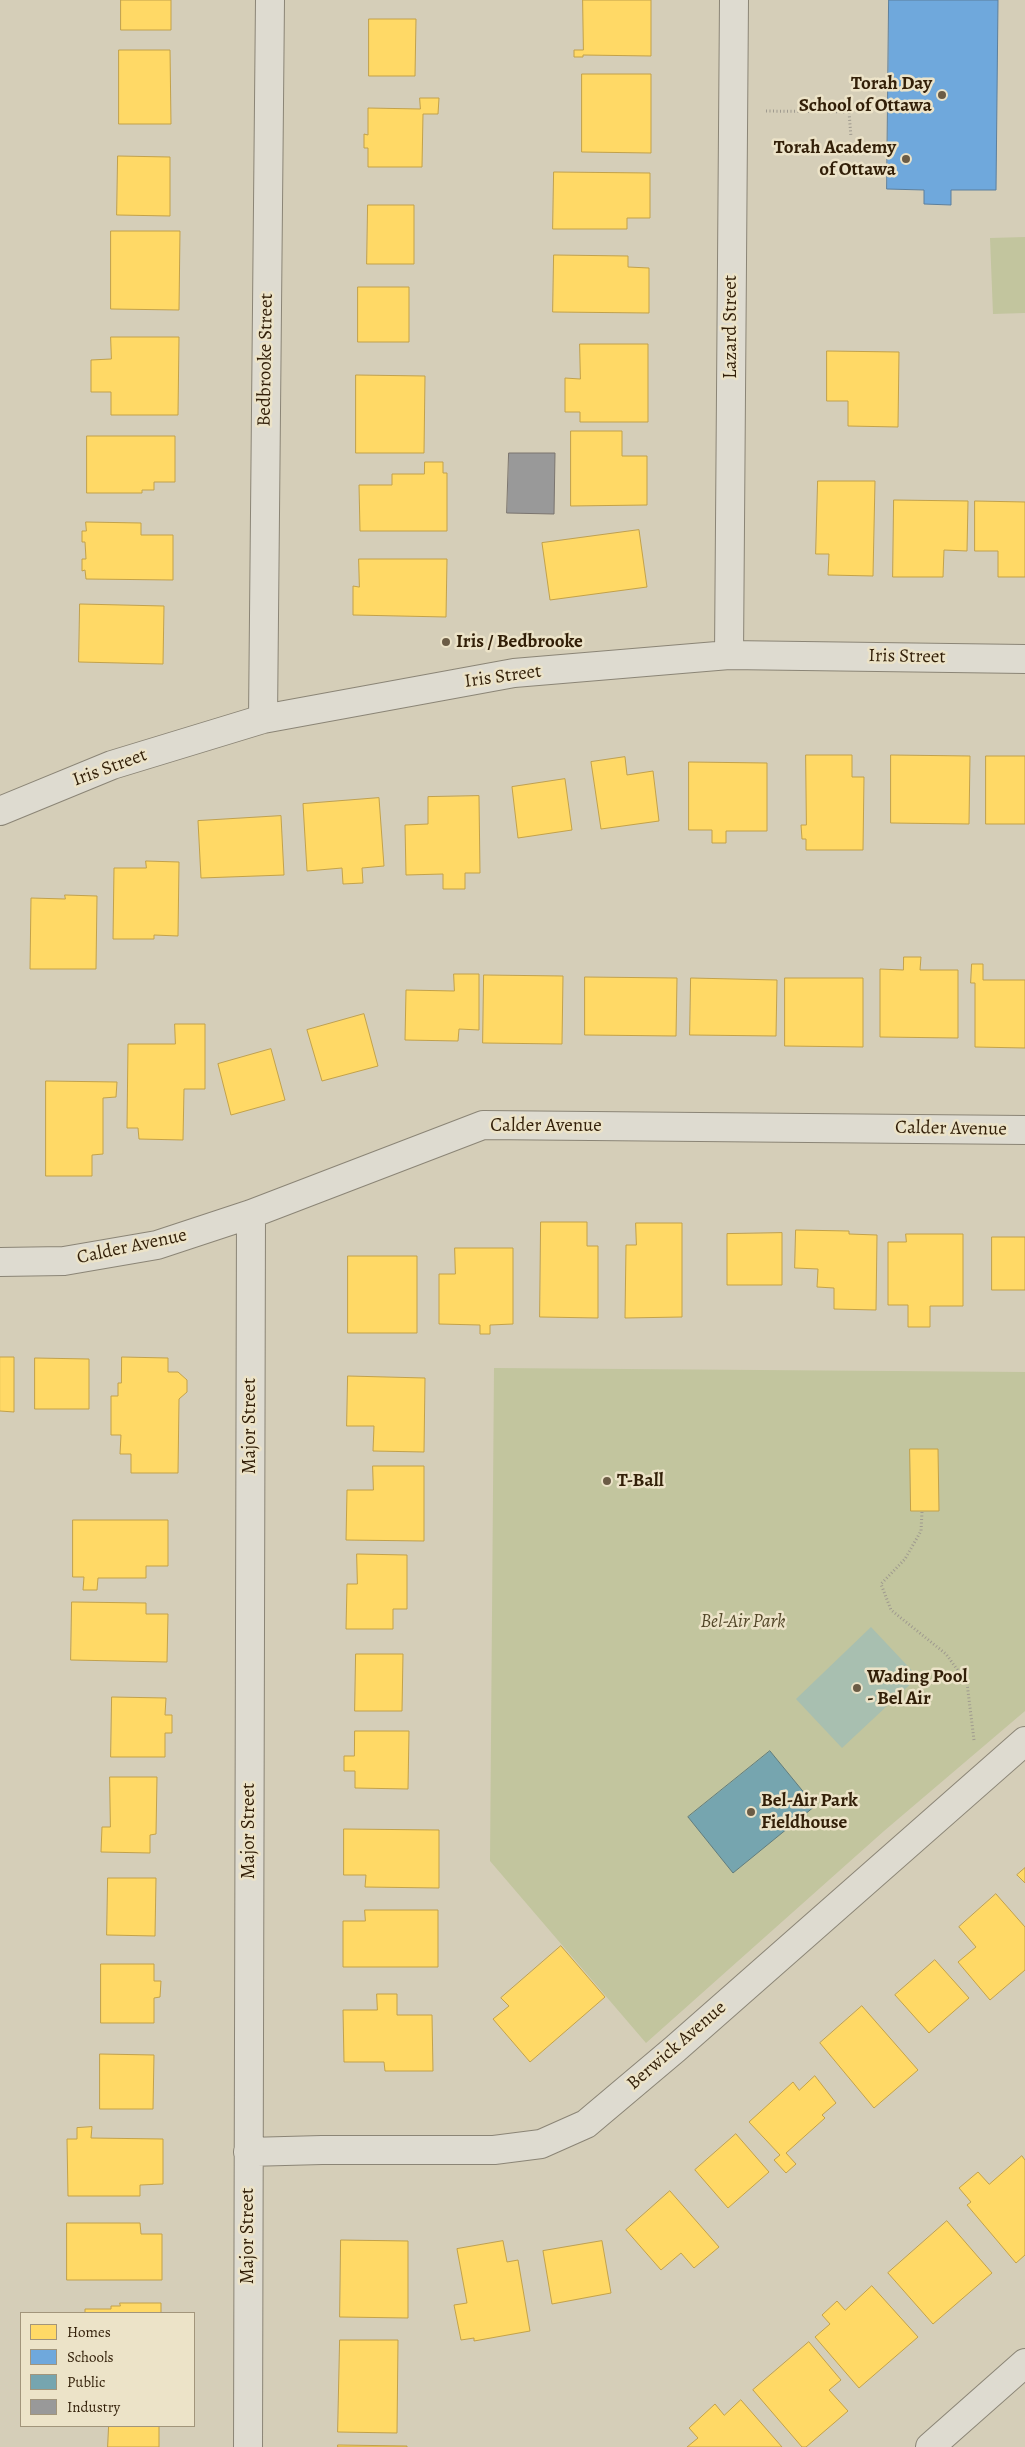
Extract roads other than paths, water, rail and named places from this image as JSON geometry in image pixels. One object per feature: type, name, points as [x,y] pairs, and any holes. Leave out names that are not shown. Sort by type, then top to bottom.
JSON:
[{"type":"street","name":"Bedbrooke Street","points":[[263,719],[270,0]]},
{"type":"street","name":"Lazard Street","points":[[729,655],[734,0]]},
{"type":"street","name":"Iris Street","points":[[0,810],[112,765],[263,719],[514,673],[729,655],[1025,659]]},
{"type":"street","name":"Calder Avenue","points":[[0,1262],[64,1262],[158,1245],[251,1214],[483,1125],[1025,1130]]},
{"type":"street","name":"Major Street","points":[[248,2447],[251,1214]]},
{"type":"street","name":"Berwick Avenue","points":[[248,2152],[494,2150],[541,2144],[586,2124],[675,2049],[1025,1741]]},
{"type":"street","points":[[930,2447],[1025,2364]]},
{"type":"place","name":"Torah Day School of Ottawa","points":[[942,95]]},
{"type":"place","name":"Torah Academy of Ottawa","points":[[906,159]]},
{"type":"place","name":"Iris / Bedbrooke","points":[[446,642]]},
{"type":"place","name":"T-Ball","points":[[607,1481]]},
{"type":"place","name":"Wading Pool - Bel Air","points":[[857,1688]]},
{"type":"place","name":"Bel-Air Park Fieldhouse","points":[[751,1812]]},
{"type":"park label","name":"Bel-Air Park","points":[[743,1622]]}]
